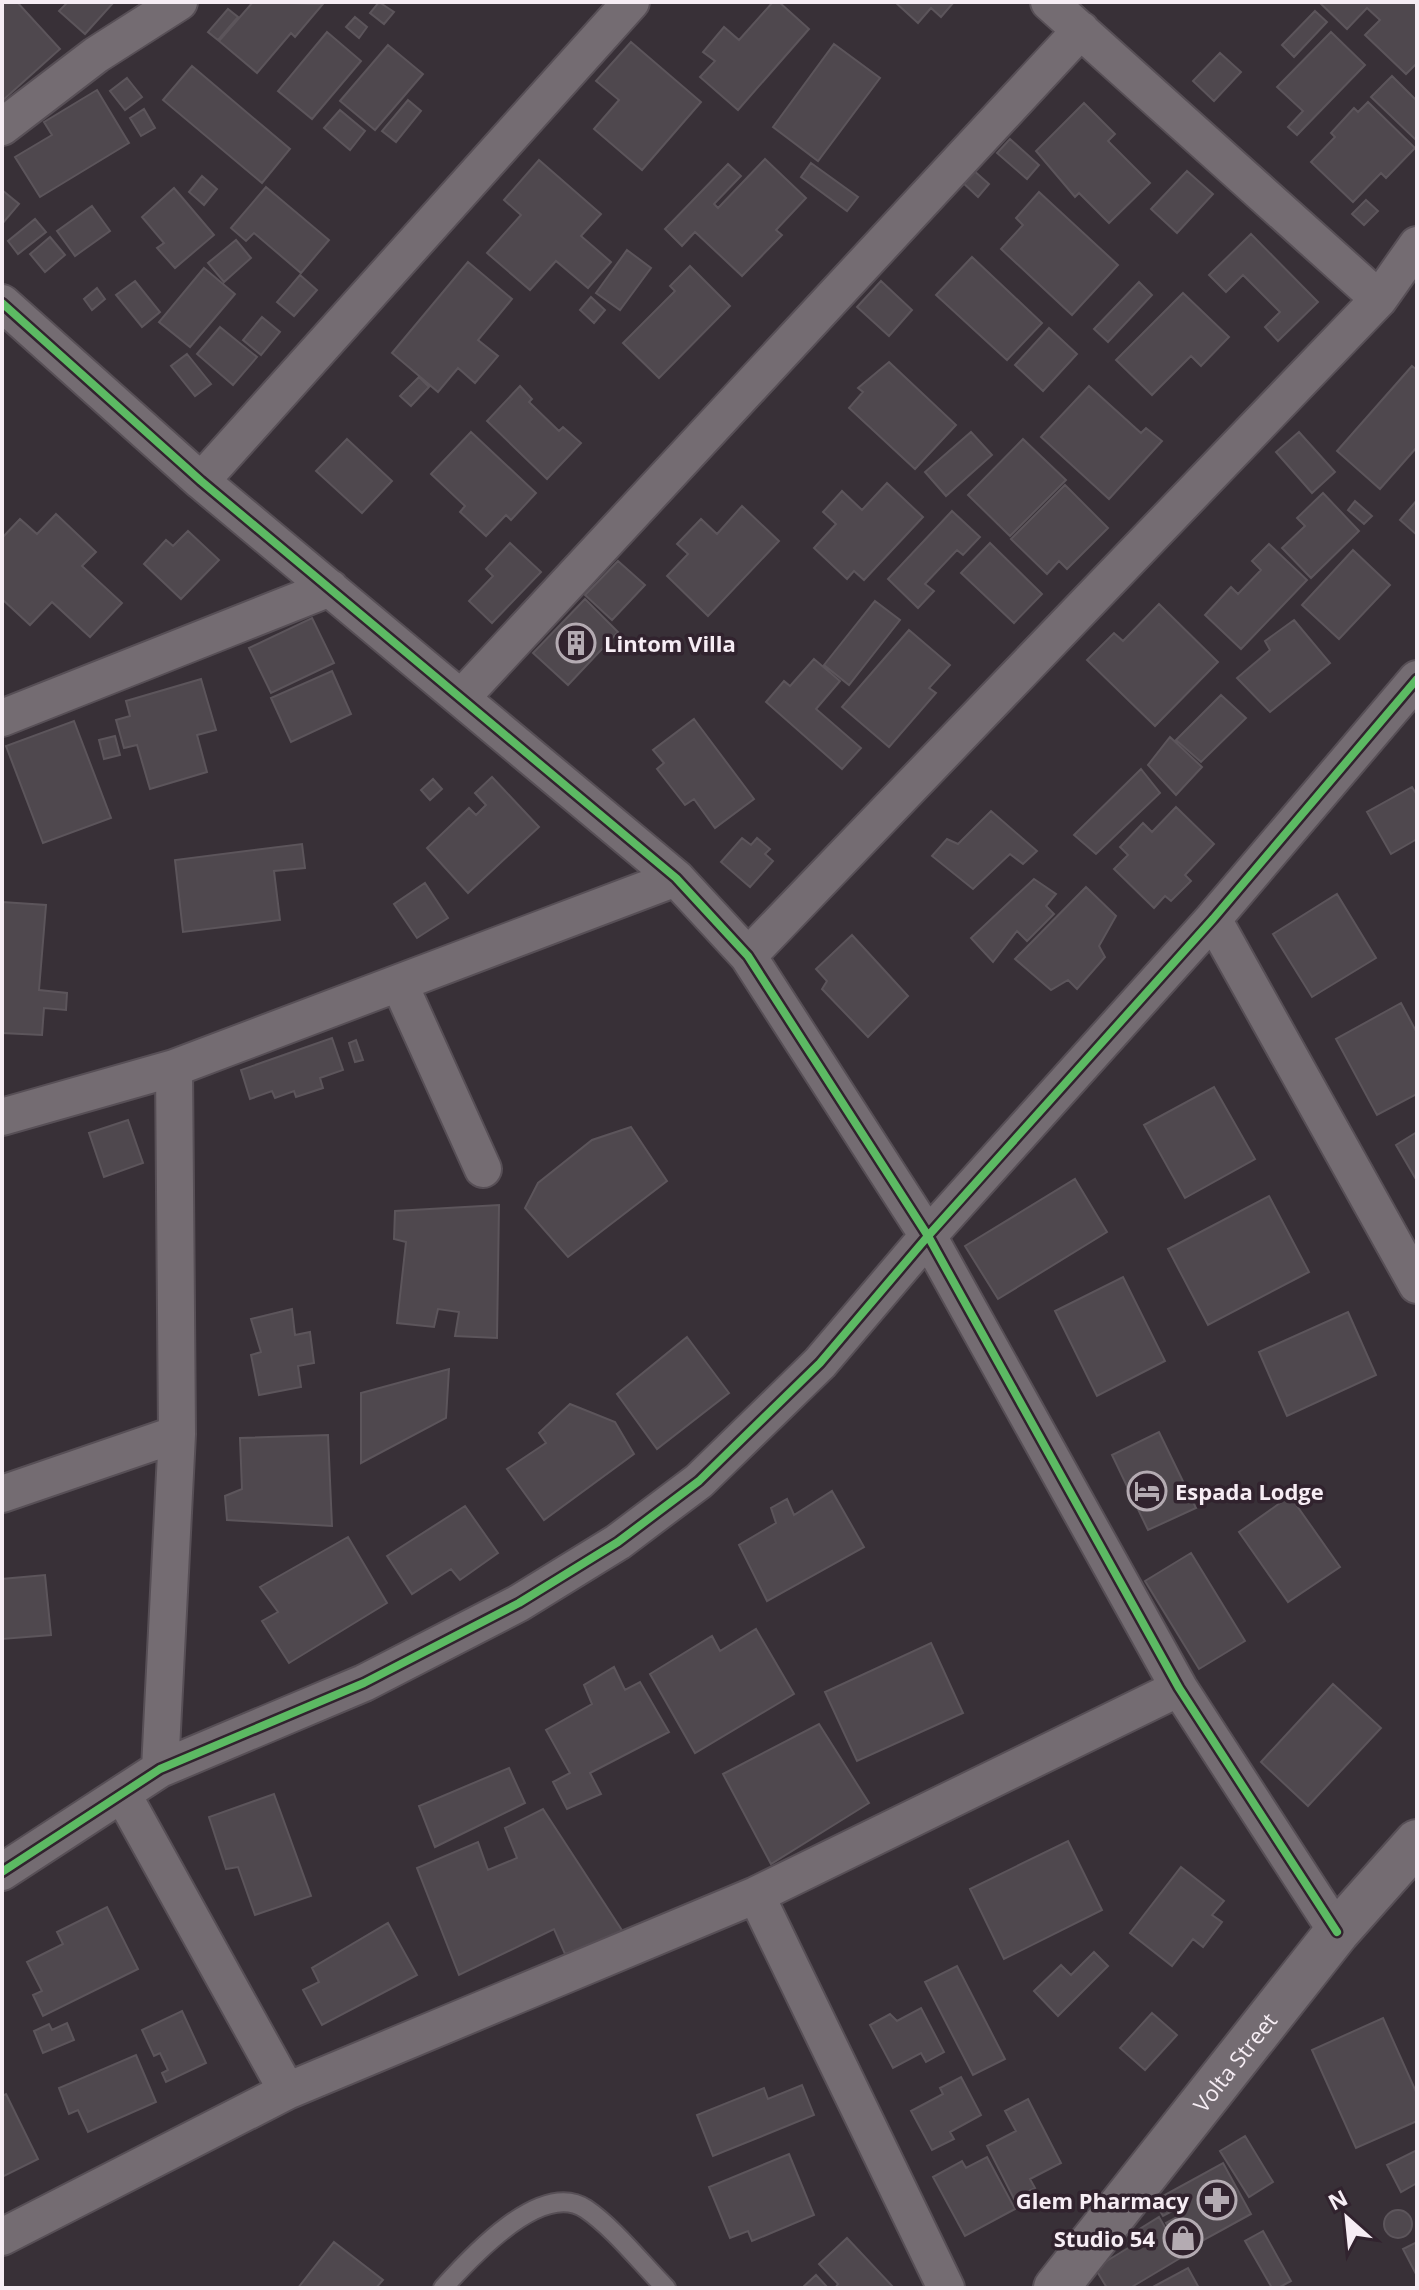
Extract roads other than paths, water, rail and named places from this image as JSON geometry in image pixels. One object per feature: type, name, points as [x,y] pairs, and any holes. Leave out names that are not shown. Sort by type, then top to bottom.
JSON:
[{"type":"street","points":[[2,127],[96,55],[179,2]]},
{"type":"street","points":[[201,481],[631,2]]},
{"type":"street","points":[[1049,2],[1379,299]]},
{"type":"street","points":[[462,697],[1081,30]]},
{"type":"street","points":[[748,956],[1379,299],[1417,245]]},
{"type":"street","points":[[2,303],[201,481],[676,878],[748,956],[928,1236],[1179,1688],[1337,1932]]},
{"type":"street","points":[[2,718],[330,588]]},
{"type":"street","points":[[2,1872],[160,1769],[364,1683],[519,1603],[618,1542],[699,1481],[820,1363],[928,1236],[1213,919],[1417,679]]},
{"type":"street","points":[[2,1117],[174,1068],[676,878]]},
{"type":"street","points":[[1213,919],[1417,1285]]},
{"type":"street","points":[[399,983],[483,1169]]},
{"type":"street","points":[[160,1769],[177,1434],[174,1068]]},
{"type":"street","points":[[2,1494],[177,1434]]},
{"type":"street","points":[[2,2237],[287,2091],[756,1895],[1179,1688]]},
{"type":"street","points":[[123,1795],[287,2091]]},
{"type":"street","name":"Volta Street","points":[[1056,2288],[1337,1932],[1417,1842]]},
{"type":"street","points":[[756,1895],[946,2288]]},
{"type":"lane","points":[[443,2288],[485,2242],[513,2222],[562,2203],[585,2208],[666,2288]]},
{"type":"place","name":"Lintom Villa","points":[[576,643]]},
{"type":"place","name":"Espada Lodge","points":[[1147,1491]]},
{"type":"place","name":"Glem Pharmacy","points":[[1217,2200]]},
{"type":"place","name":"Studio 54","points":[[1183,2238]]}]
